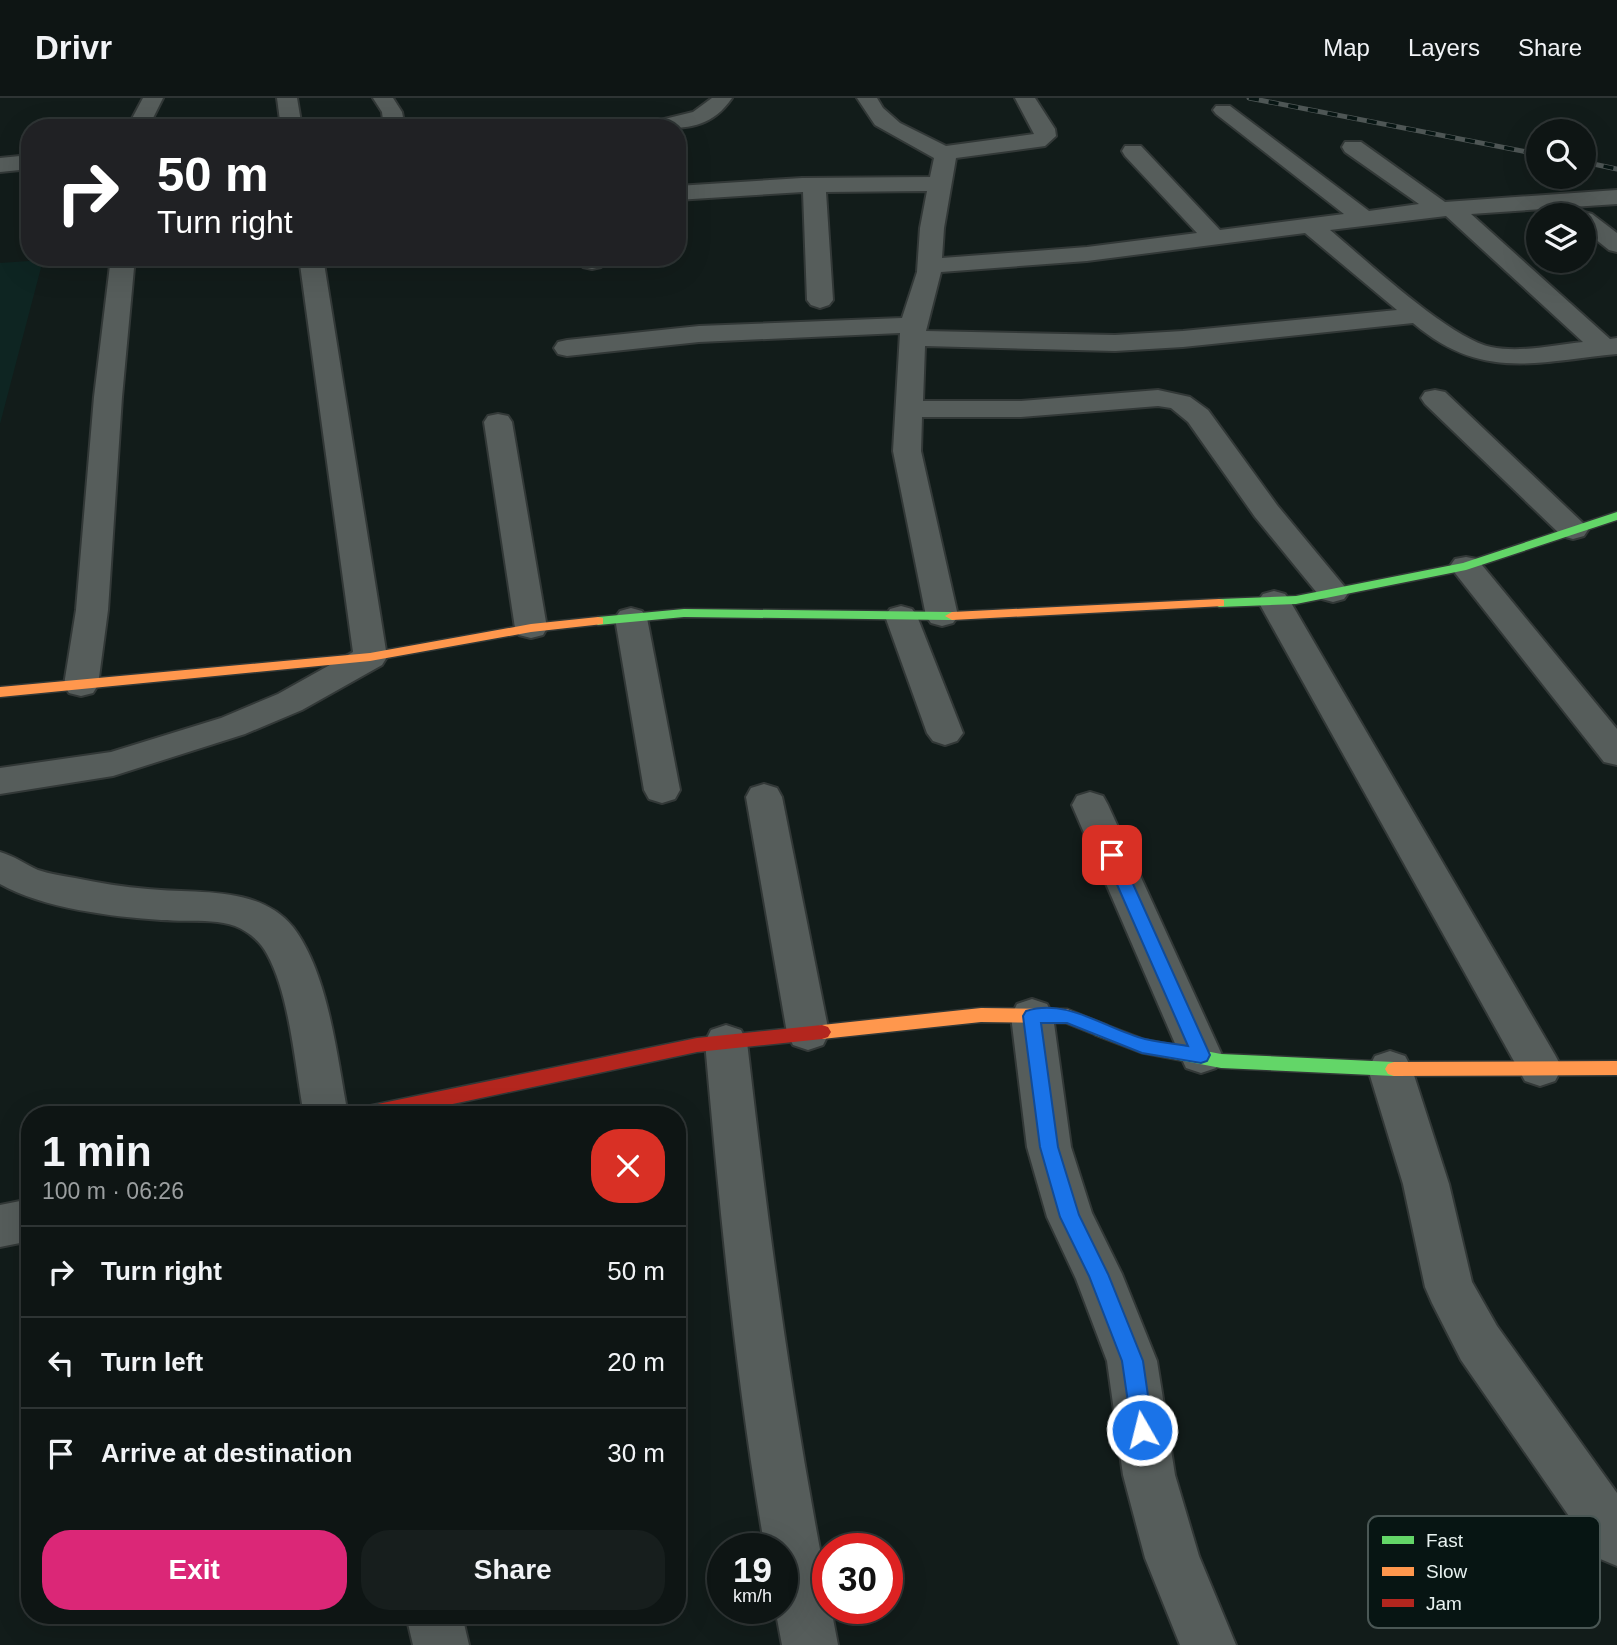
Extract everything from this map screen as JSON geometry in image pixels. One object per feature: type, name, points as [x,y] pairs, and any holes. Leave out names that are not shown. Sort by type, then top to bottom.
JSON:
[{"type":"street","points":[[142,119],[153,98]]},
{"type":"street","points":[[287,98],[290,119]]},
{"type":"street","points":[[383,98],[393,119]]},
{"type":"street","points":[[686,121],[703,115],[722,98]]},
{"type":"street","points":[[866,98],[878,117],[887,125],[946,156],[939,184],[929,266],[913,331],[907,451],[942,616]]},
{"type":"street","points":[[942,153],[1037,141],[1045,136],[1044,129],[1025,98]]},
{"type":"street","points":[[1223,110],[1365,219]]},
{"type":"street","points":[[1353,147],[1446,209],[1611,347]]},
{"type":"street","points":[[1133,151],[1215,238]]},
{"type":"street","points":[[0,165],[21,163]]},
{"type":"street","points":[[686,192],[814,185],[939,184]]},
{"type":"street","points":[[814,185],[820,300]]},
{"type":"street","points":[[929,266],[1063,256],[1446,209],[1617,197]]},
{"type":"street","points":[[1311,226],[1419,315],[1459,344],[1484,354],[1509,357],[1611,347]]},
{"type":"street","points":[[1596,228],[1617,245]]},
{"type":"street","points":[[81,685],[92,610],[108,397],[122,266]]},
{"type":"street","points":[[312,266],[370,657]]},
{"type":"street","points":[[567,348],[699,334],[913,331],[1115,343],[1183,339],[1419,315]]},
{"type":"street","points":[[909,409],[1021,409],[1158,398],[1179,401],[1188,405],[1198,416],[1266,511],[1333,593]]},
{"type":"street","points":[[1435,398],[1573,530]]},
{"type":"street","points":[[498,422],[531,628]]},
{"type":"street","points":[[0,692],[370,657],[531,628],[684,612],[942,616],[1296,600],[1466,566],[1617,516]]},
{"type":"street","points":[[1466,566],[1617,752]]},
{"type":"street","points":[[1274,601],[1541,1068]]},
{"type":"street","points":[[901,616],[945,733]]},
{"type":"street","points":[[631,618],[662,790]]},
{"type":"street","points":[[0,781],[113,764],[233,726],[290,702],[370,657]]},
{"type":"street","points":[[764,797],[808,1033]]},
{"type":"street","points":[[1090,805],[1201,1055]]},
{"type":"street","points":[[0,866],[33,883],[147,904],[187,904],[239,912],[261,922],[280,939],[298,981],[324,1106]]},
{"type":"street","points":[[406,1106],[697,1045],[981,1015],[1068,1016],[1142,1046],[1201,1055],[1221,1061],[1390,1069],[1617,1068]]},
{"type":"street","points":[[1032,1016],[1049,1147],[1070,1217],[1098,1274],[1132,1361],[1149,1475],[1172,1558],[1208,1645]]},
{"type":"street","points":[[726,1042],[746,1238],[779,1478],[810,1645]]},
{"type":"street","points":[[1390,1069],[1426,1184],[1450,1287],[1479,1343],[1617,1539]]},
{"type":"street","points":[[0,1226],[21,1222]]},
{"type":"street","points":[[436,1624],[440,1645]]},
{"type":"shaded area","points":[[21,262],[21,266],[41,266],[0,424],[0,263]]},
{"type":"railway","points":[[1249,98],[1526,152]]},
{"type":"railway","points":[[1596,165],[1617,169]]},
{"type":"traffic: fast","points":[[1219,603],[1296,600],[1466,566],[1617,516]]},
{"type":"traffic: fast","points":[[598,621],[684,613],[952,616]]},
{"type":"traffic: fast","points":[[1101,1030],[1142,1046],[1221,1061],[1394,1069]]},
{"type":"traffic: slow","points":[[952,616],[1219,603]]},
{"type":"traffic: slow","points":[[0,692],[370,657],[531,628],[598,621]]},
{"type":"traffic: slow","points":[[822,1032],[981,1015],[1067,1016],[1101,1030]]},
{"type":"traffic: slow","points":[[1394,1069],[1617,1068]]},
{"type":"traffic: jam","points":[[406,1106],[697,1045],[822,1032]]},
{"type":"route","points":[[1112,855],[1201,1055],[1142,1046],[1068,1016],[1032,1016],[1049,1147],[1070,1217],[1098,1274],[1132,1361],[1142,1430]]}]
